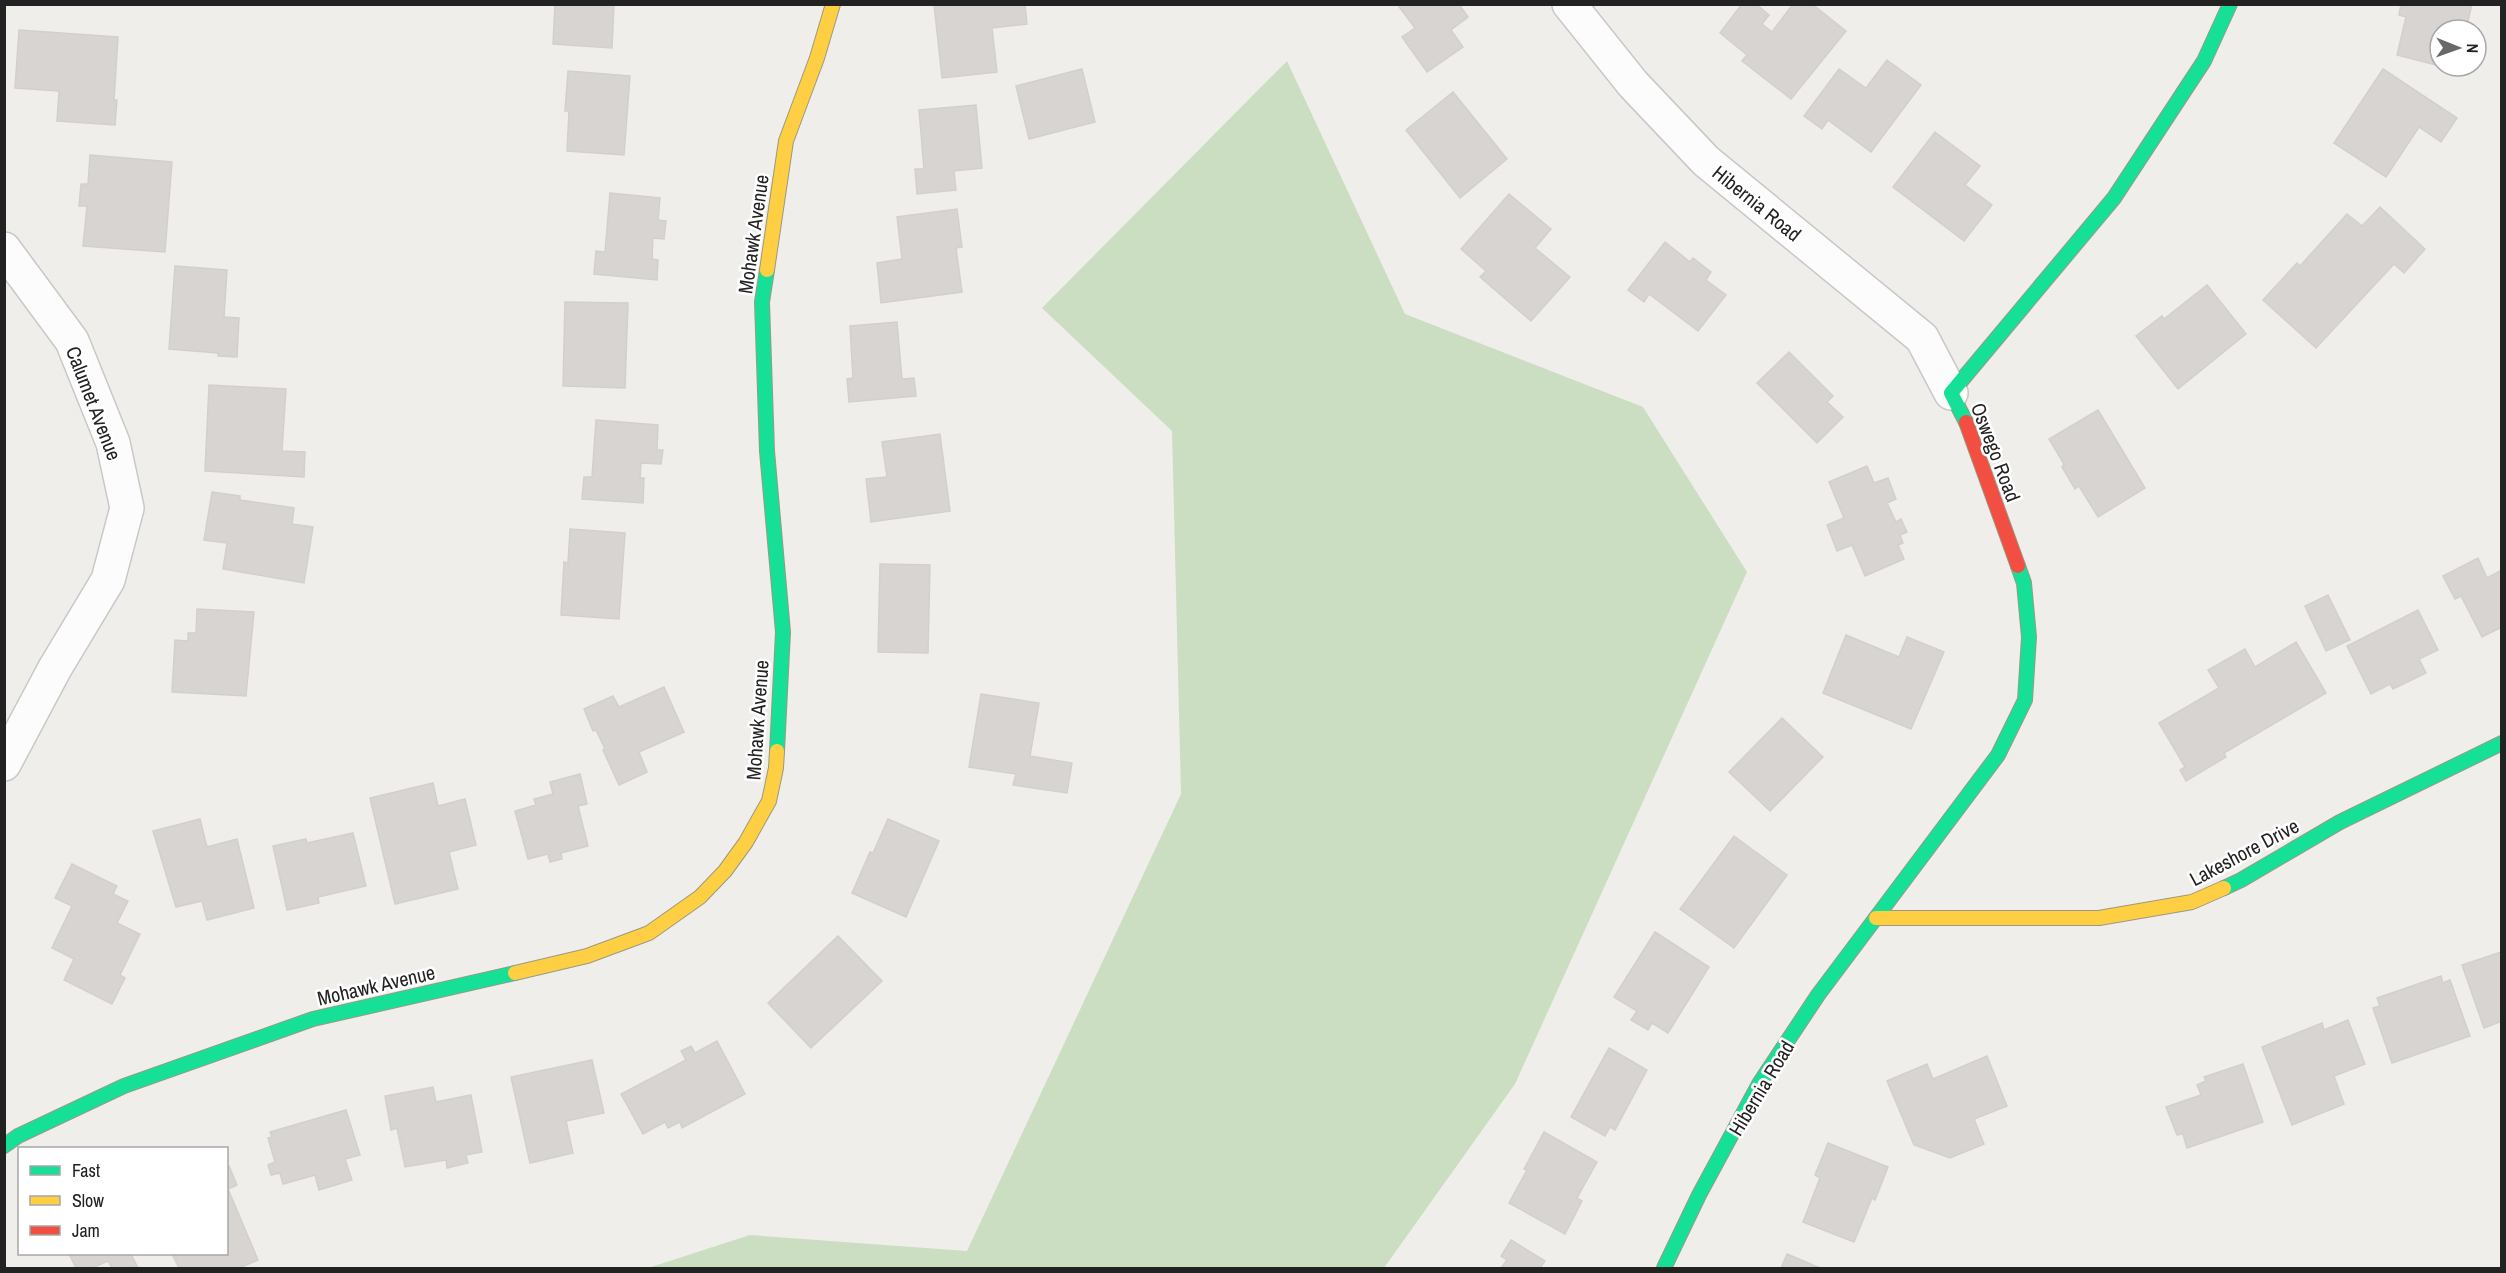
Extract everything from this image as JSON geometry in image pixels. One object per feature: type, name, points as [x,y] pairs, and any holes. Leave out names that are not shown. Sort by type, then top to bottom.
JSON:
[{"type":"street","name":"Mohawk Avenue","points":[[4,1146],[18,1136],[124,1086],[313,1019],[587,956],[649,933],[700,897],[730,864],[746,842],[770,801],[776,768],[783,632],[767,451],[762,302],[786,141],[817,58],[833,4]]},
{"type":"street","name":"Hibernia Road","points":[[1569,4],[1632,84],[1706,161],[1922,338],[1952,393]]},
{"type":"street","name":"Oswego Road","points":[[1876,918],[1998,755],[2025,700],[2029,637],[2024,583],[1963,414],[1952,393],[2114,198],[2204,61],[2230,4]]},
{"type":"street","name":"Calumet Avenue","points":[[4,249],[72,341],[113,443],[127,508],[108,580],[55,668],[4,764]]},
{"type":"street","name":"Lakeshore Drive","points":[[1876,918],[2099,918],[2192,902],[2241,880],[2340,822],[2502,743]]},
{"type":"street","name":"Hibernia Road","points":[[1665,1269],[1699,1195],[1760,1084],[1818,995],[1876,918]]},
{"type":"green space","points":[[1287,61],[1405,314],[1643,407],[1747,572],[1515,1084],[1384,1268],[648,1268],[750,1235],[967,1251],[1181,794],[1172,431],[1042,308]]},
{"type":"building","points":[[555,4],[614,4],[612,48],[553,44]]},
{"type":"building","points":[[934,4],[1025,4],[1027,24],[992,28],[997,72],[942,78]]},
{"type":"building","points":[[1397,4],[1459,4],[1468,17],[1451,30],[1463,47],[1427,72],[1402,37],[1415,28]]},
{"type":"building","points":[[1742,4],[1756,4],[1769,15],[1762,24],[1772,32],[1793,4],[1812,4],[1846,31],[1791,99],[1742,61],[1747,55],[1720,33]]},
{"type":"building","points":[[2401,4],[2472,4],[2469,18],[2428,18],[2428,63],[2397,55],[2406,17],[2399,15]]},
{"type":"building","points":[[19,30],[118,37],[114,100],[117,100],[115,125],[57,121],[59,91],[15,88]]},
{"type":"building","points":[[1887,60],[1921,85],[1871,152],[1828,120],[1822,129],[1804,116],[1839,69],[1866,88]]},
{"type":"building","points":[[1082,69],[1095,122],[1029,139],[1016,86]]},
{"type":"building","points":[[2383,69],[2457,118],[2441,142],[2419,127],[2386,177],[2334,143]]},
{"type":"building","points":[[568,71],[630,76],[624,155],[567,151],[569,111],[565,111]]},
{"type":"building","points":[[1453,92],[1507,159],[1460,198],[1406,130]]},
{"type":"building","points":[[976,105],[982,168],[954,171],[956,190],[917,194],[915,169],[924,169],[919,110]]},
{"type":"building","points":[[1935,132],[1980,166],[1965,185],[1992,205],[1964,241],[1893,187]]},
{"type":"building","points":[[90,155],[172,162],[165,252],[83,246],[87,206],[79,206],[81,184],[88,184]]},
{"type":"building","points":[[610,193],[660,198],[658,220],[666,221],[664,239],[653,238],[652,259],[658,260],[657,280],[594,274],[596,251],[605,252]]},
{"type":"building","points":[[1509,194],[1551,229],[1535,248],[1570,277],[1531,321],[1480,277],[1486,271],[1461,249]]},
{"type":"building","points":[[2380,207],[2425,249],[2404,273],[2394,264],[2316,348],[2263,300],[2297,263],[2300,266],[2347,214],[2362,226]]},
{"type":"building","points":[[957,209],[962,247],[956,248],[962,292],[881,303],[877,263],[902,259],[897,217]]},
{"type":"building","points":[[1665,242],[1690,262],[1693,258],[1711,272],[1706,280],[1726,295],[1698,331],[1649,294],[1644,302],[1628,290]]},
{"type":"building","points":[[175,266],[227,270],[224,317],[239,318],[237,357],[169,349]]},
{"type":"building","points":[[2207,285],[2246,334],[2178,389],[2136,336],[2162,316],[2164,319]]},
{"type":"building","points":[[565,302],[628,303],[625,388],[563,386]]},
{"type":"building","points":[[897,322],[902,379],[914,378],[916,396],[849,402],[847,379],[853,378],[850,326]]},
{"type":"building","points":[[1789,352],[1833,396],[1827,402],[1843,417],[1817,443],[1757,383]]},
{"type":"building","points":[[209,385],[286,389],[282,451],[305,452],[304,477],[205,471]]},
{"type":"building","points":[[2098,410],[2145,488],[2098,517],[2079,486],[2075,489],[2049,439]]},
{"type":"building","points":[[596,420],[658,425],[657,450],[663,450],[661,464],[641,463],[640,478],[644,478],[643,503],[582,499],[584,477],[592,477]]},
{"type":"building","points":[[940,434],[950,511],[871,522],[866,479],[887,477],[882,442]]},
{"type":"building","points":[[1867,466],[1874,483],[1888,478],[1896,499],[1887,503],[1896,522],[1901,519],[1907,532],[1900,535],[1903,543],[1898,545],[1904,559],[1865,576],[1852,545],[1837,551],[1827,525],[1844,518],[1829,482]]},
{"type":"building","points":[[212,492],[240,496],[240,500],[294,508],[292,524],[313,527],[304,583],[223,569],[227,543],[204,540]]},
{"type":"building","points":[[570,529],[625,533],[619,619],[561,615],[564,562],[568,563]]},
{"type":"building","points":[[2478,558],[2487,578],[2502,570],[2502,627],[2482,637],[2461,596],[2455,599],[2443,576]]},
{"type":"building","points":[[880,564],[930,565],[928,653],[878,652]]},
{"type":"building","points":[[2328,595],[2350,640],[2326,651],[2305,606]]},
{"type":"building","points":[[197,609],[254,612],[246,696],[172,692],[175,640],[188,641],[188,633],[196,633]]},
{"type":"building","points":[[2418,610],[2438,650],[2419,659],[2426,673],[2393,689],[2390,684],[2371,694],[2347,646]]},
{"type":"building","points":[[1846,635],[1899,657],[1907,637],[1944,652],[1911,729],[1823,693]]},
{"type":"building","points":[[2296,642],[2326,693],[2224,753],[2226,757],[2186,781],[2180,770],[2185,767],[2159,723],[2219,688],[2208,670],[2245,649],[2255,667]]},
{"type":"building","points":[[664,687],[684,732],[639,752],[647,772],[619,785],[603,750],[605,749],[596,730],[593,731],[584,709],[613,696],[619,707]]},
{"type":"building","points":[[981,694],[1039,703],[1030,756],[1072,763],[1067,793],[1013,785],[1016,774],[969,767]]},
{"type":"building","points":[[1782,718],[1823,757],[1770,811],[1729,772]]},
{"type":"building","points":[[580,774],[587,804],[578,806],[588,846],[561,853],[562,859],[550,862],[548,854],[528,859],[515,811],[536,805],[534,799],[553,794],[550,782]]},
{"type":"building","points":[[433,783],[438,806],[465,799],[476,845],[449,852],[458,889],[395,904],[370,798]]},
{"type":"building","points":[[200,819],[207,847],[237,839],[254,908],[207,920],[202,901],[176,907],[153,831]]},
{"type":"building","points":[[888,819],[939,841],[906,917],[852,893]]},
{"type":"building","points":[[353,833],[366,886],[318,897],[319,903],[287,910],[273,846],[306,839],[307,843]]},
{"type":"building","points":[[1734,836],[1787,875],[1734,948],[1680,909]]},
{"type":"building","points":[[72,864],[117,886],[113,894],[128,901],[117,923],[140,934],[120,975],[125,978],[112,1004],[64,980],[74,959],[52,948],[72,906],[55,898]]},
{"type":"building","points":[[1655,932],[1709,967],[1668,1033],[1652,1023],[1648,1030],[1631,1020],[1637,1011],[1614,997]]},
{"type":"building","points":[[838,936],[882,981],[811,1048],[768,1003]]},
{"type":"building","points":[[2501,952],[2502,1021],[2484,1028],[2462,965]]},
{"type":"building","points":[[2441,976],[2443,983],[2450,980],[2470,1036],[2392,1063],[2373,1008],[2380,1006],[2377,998]]},
{"type":"building","points":[[2348,1020],[2365,1064],[2334,1076],[2344,1104],[2292,1125],[2262,1047],[2322,1023],[2324,1030]]},
{"type":"building","points":[[717,1041],[745,1094],[682,1128],[680,1122],[668,1128],[665,1122],[643,1134],[621,1094],[686,1060],[681,1051],[691,1046],[695,1053]]},
{"type":"building","points":[[1609,1048],[1647,1070],[1615,1130],[1610,1127],[1605,1136],[1571,1117]]},
{"type":"building","points":[[1987,1056],[2007,1106],[1974,1119],[1984,1144],[1950,1158],[1914,1145],[1887,1081],[1927,1064],[1933,1079]]},
{"type":"building","points":[[592,1060],[604,1113],[566,1121],[573,1153],[530,1163],[511,1077]]},
{"type":"building","points":[[2243,1064],[2263,1122],[2187,1148],[2183,1134],[2177,1135],[2166,1107],[2201,1095],[2197,1085],[2206,1081],[2204,1077]]},
{"type":"building","points":[[433,1087],[436,1102],[471,1095],[482,1152],[466,1155],[468,1163],[447,1168],[446,1160],[405,1167],[397,1128],[391,1130],[385,1096]]},
{"type":"building","points":[[346,1110],[360,1155],[345,1159],[352,1180],[319,1190],[315,1175],[283,1184],[280,1173],[271,1175],[268,1165],[275,1162],[268,1138],[272,1137],[270,1132]]},
{"type":"building","points":[[1544,1132],[1597,1162],[1577,1198],[1582,1201],[1565,1234],[1509,1203]]},
{"type":"building","points":[[1828,1143],[1888,1167],[1854,1242],[1803,1222],[1820,1178],[1815,1175]]},
{"type":"building","points":[[228,1166],[237,1185],[228,1189]]},
{"type":"building","points":[[228,1189],[258,1260],[239,1268],[179,1268],[172,1255],[228,1255]]},
{"type":"building","points":[[1511,1240],[1545,1261],[1540,1268],[1501,1268],[1507,1260],[1501,1256]]},
{"type":"building","points":[[1787,1254],[1820,1268],[1781,1268]]},
{"type":"building","points":[[70,1255],[132,1255],[138,1268],[112,1268],[108,1261],[92,1268],[76,1268]]},
{"type":"traffic: fast","points":[[1966,422],[1951,393],[2114,198],[2204,61],[2230,4]]},
{"type":"traffic: fast","points":[[767,270],[762,302],[767,451],[783,632],[777,751]]},
{"type":"traffic: fast","points":[[1664,1268],[1699,1195],[1759,1084],[1818,995],[1998,755],[2025,700],[2029,637],[2024,583],[2018,566]]},
{"type":"traffic: fast","points":[[2224,888],[2340,822],[2502,743]]},
{"type":"traffic: fast","points":[[4,1146],[18,1136],[124,1086],[313,1019],[515,973]]},
{"type":"traffic: slow","points":[[767,270],[786,141],[817,58],[833,4]]},
{"type":"traffic: slow","points":[[515,973],[587,956],[649,933],[700,897],[725,871],[746,842],[769,801],[777,751]]},
{"type":"traffic: slow","points":[[1876,918],[2099,918],[2192,902],[2224,888]]},
{"type":"traffic: jam","points":[[1966,422],[2018,566]]}]
